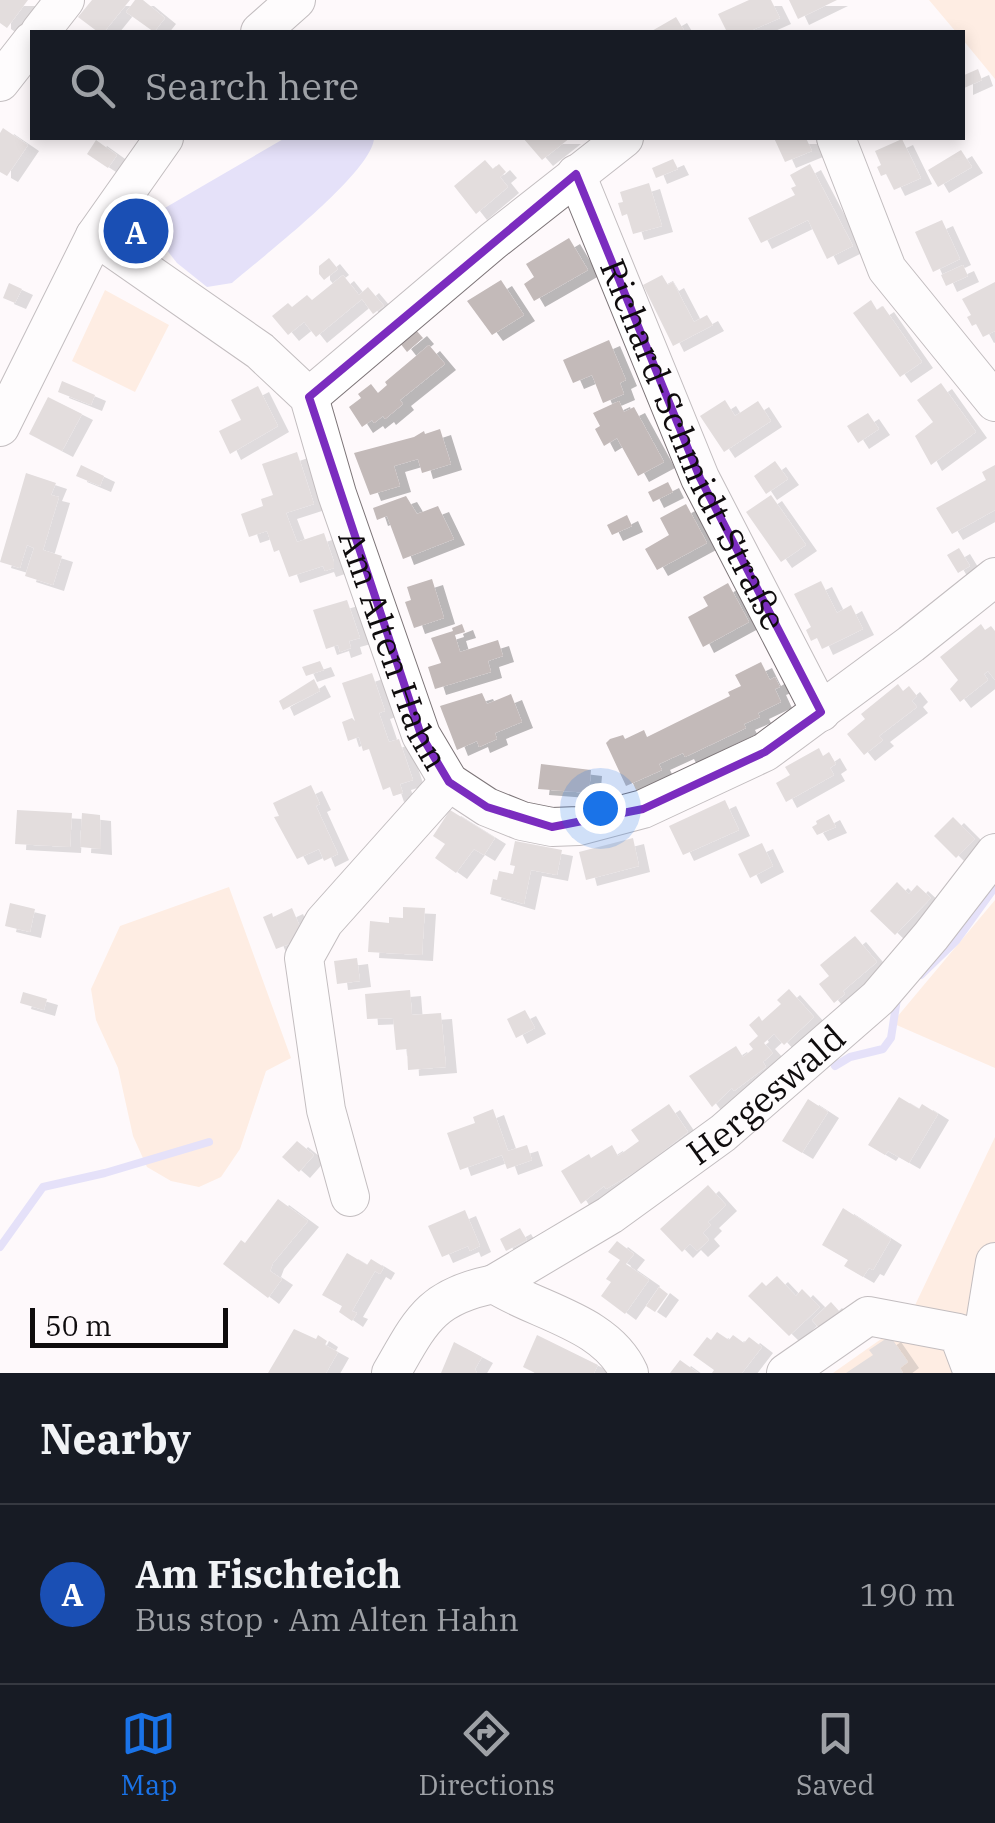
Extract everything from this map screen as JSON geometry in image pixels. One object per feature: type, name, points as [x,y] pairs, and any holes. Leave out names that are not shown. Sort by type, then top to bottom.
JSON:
[{"type":"street","points":[[42,30],[66,0]]},
{"type":"street","points":[[0,82],[30,44]]},
{"type":"street","points":[[0,427],[95,236],[163,140]]},
{"type":"street","points":[[95,236],[260,351],[309,397],[621,140]]},
{"type":"street","points":[[837,140],[887,269],[995,402]]},
{"type":"street","name":"Richard-Schmidt-Straße","points":[[576,174],[700,478],[821,712]]},
{"type":"street","name":"Am Alten Hahn","points":[[309,397],[337,494],[421,734],[448,782],[487,807],[522,821],[552,827],[579,826],[643,808],[751,759],[993,585]]},
{"type":"street","points":[[350,1197],[326,1110],[304,958],[324,922],[448,782]]},
{"type":"street","name":"Hergeswald","points":[[391,1373],[422,1318],[446,1300],[494,1284],[610,1215],[723,1133],[878,998],[995,853]]},
{"type":"street","points":[[975,1373],[995,1262]]},
{"type":"street","points":[[494,1284],[516,1298],[596,1333],[622,1358],[629,1373]]},
{"type":"street","points":[[786,1373],[868,1316],[958,1333],[975,1373]]},
{"type":"highlighted area","points":[[576,174],[700,478],[821,712],[765,752],[643,809],[552,827],[487,807],[449,782],[421,735],[309,397]]},
{"type":"shaded area","points":[[929,0],[995,0],[995,79],[965,42],[965,30],[954,30]]},
{"type":"shaded area","points":[[105,290],[169,325],[135,392],[72,361]]},
{"type":"shaded area","points":[[229,887],[291,1058],[266,1071],[240,1149],[221,1177],[199,1187],[171,1181],[147,1167],[133,1136],[118,1068],[96,1020],[91,989],[120,926]]},
{"type":"shaded area","points":[[995,900],[995,1068],[892,1023]]},
{"type":"shaded area","points":[[995,1137],[995,1373],[833,1373],[908,1320]]},
{"type":"water","points":[[282,140],[373,140],[369,153],[336,192],[232,283],[207,287],[177,263],[147,225],[151,216]]},
{"type":"building","points":[[0,0],[28,0],[7,28],[0,23]]},
{"type":"building","points":[[92,0],[130,0],[106,30],[95,30],[78,17]]},
{"type":"building","points":[[135,0],[143,0],[165,18],[151,30],[126,12]]},
{"type":"building","points":[[749,0],[771,0],[780,18],[753,30],[726,30],[718,14]]},
{"type":"building","points":[[789,0],[837,0],[798,19]]},
{"type":"building","points":[[676,17],[684,30],[653,30]]},
{"type":"building","points":[[978,69],[982,80],[965,88],[965,75]]},
{"type":"building","points":[[3,128],[28,145],[7,176],[0,172]]},
{"type":"building","points":[[96,140],[117,155],[108,168],[87,154]]},
{"type":"building","points":[[525,140],[567,140],[542,160]]},
{"type":"building","points":[[775,140],[807,140],[812,151],[785,162]]},
{"type":"building","points":[[902,140],[921,178],[894,190],[886,174],[881,176],[875,151]]},
{"type":"building","points":[[961,150],[972,167],[938,187],[928,170]]},
{"type":"building","points":[[673,159],[678,169],[656,178],[652,168]]},
{"type":"building","points":[[485,160],[493,169],[499,164],[506,172],[500,177],[508,187],[476,214],[454,186]]},
{"type":"building","points":[[810,164],[853,246],[827,259],[808,220],[761,243],[748,218],[795,195],[791,188],[796,186],[790,175]]},
{"type":"building","points":[[649,183],[662,226],[633,234],[627,214],[622,216],[620,192]]},
{"type":"building","points":[[942,220],[960,259],[933,272],[915,232]]},
{"type":"building","points":[[569,238],[588,270],[534,301],[524,284],[534,277],[526,264]]},
{"type":"building","points":[[329,258],[338,269],[324,280],[319,266]]},
{"type":"building","points":[[963,265],[968,276],[946,286],[941,275]]},
{"type":"building","points":[[343,275],[359,295],[368,287],[384,306],[373,314],[362,299],[316,337],[304,322],[288,335],[272,316],[307,295],[312,300]]},
{"type":"building","points":[[662,275],[668,285],[673,282],[694,322],[707,315],[713,325],[673,346],[643,285]]},
{"type":"building","points":[[501,280],[524,315],[492,335],[467,301]]},
{"type":"building","points":[[995,282],[995,331],[983,337],[967,317],[971,315],[962,299]]},
{"type":"building","points":[[9,283],[22,289],[15,303],[3,298]]},
{"type":"building","points":[[871,300],[877,310],[883,306],[922,362],[900,377],[853,313]]},
{"type":"building","points":[[416,330],[423,338],[407,352],[400,343]]},
{"type":"building","points":[[609,340],[626,380],[620,383],[624,394],[603,403],[592,375],[573,383],[563,360]]},
{"type":"building","points":[[429,345],[445,364],[400,400],[403,404],[385,419],[383,416],[362,427],[349,407],[361,398],[358,394],[371,384],[378,393],[387,385],[385,382]]},
{"type":"building","points":[[62,381],[95,395],[91,405],[58,392]]},
{"type":"building","points":[[941,383],[976,432],[931,465],[915,436],[933,422],[917,400]]},
{"type":"building","points":[[258,386],[278,426],[230,454],[219,431],[241,420],[231,400]]},
{"type":"building","points":[[48,397],[82,414],[62,451],[29,434]]},
{"type":"building","points":[[725,400],[735,416],[758,401],[771,421],[724,452],[700,416]]},
{"type":"building","points":[[619,401],[624,412],[634,407],[664,462],[638,476],[617,438],[604,446],[595,429],[600,426],[593,413]]},
{"type":"building","points":[[868,413],[879,429],[858,443],[847,426]]},
{"type":"building","points":[[440,429],[451,464],[422,473],[418,459],[394,466],[400,486],[370,495],[354,453]]},
{"type":"building","points":[[297,452],[314,504],[286,513],[297,542],[324,533],[334,568],[325,571],[323,566],[289,577],[267,531],[249,537],[241,514],[263,506],[261,499],[273,495],[262,464]]},
{"type":"building","points":[[775,461],[788,479],[766,494],[754,476]]},
{"type":"building","points":[[81,465],[104,476],[100,486],[76,476]]},
{"type":"building","points":[[995,465],[995,510],[952,534],[936,508],[986,480],[982,472]]},
{"type":"building","points":[[26,473],[56,483],[51,495],[59,497],[43,550],[62,556],[53,585],[25,576],[34,548],[27,545],[20,568],[0,562]]},
{"type":"building","points":[[668,482],[673,492],[653,502],[648,492]]},
{"type":"building","points":[[771,495],[806,545],[781,562],[746,512]]},
{"type":"building","points":[[406,496],[417,514],[438,506],[454,539],[403,559],[387,516],[377,520],[373,508]]},
{"type":"building","points":[[686,504],[707,543],[657,570],[645,549],[669,535],[660,518]]},
{"type":"building","points":[[627,515],[632,526],[612,535],[607,525]]},
{"type":"building","points":[[959,548],[970,566],[958,573],[947,555]]},
{"type":"building","points":[[432,579],[444,618],[414,628],[405,602],[411,600],[407,587]]},
{"type":"building","points":[[821,581],[837,613],[851,605],[863,629],[822,649],[817,638],[811,641],[806,630],[811,627],[794,594]]},
{"type":"building","points":[[728,583],[749,622],[703,647],[688,617],[708,606],[703,597]]},
{"type":"building","points":[[347,600],[360,638],[349,641],[351,648],[340,652],[338,645],[326,649],[313,610]]},
{"type":"building","points":[[462,624],[465,632],[455,635],[460,652],[498,640],[503,656],[488,661],[491,672],[435,689],[428,667],[441,663],[431,638]]},
{"type":"building","points":[[981,624],[985,630],[991,626],[995,631],[995,680],[988,671],[984,674],[988,680],[960,702],[950,689],[958,680],[940,657]]},
{"type":"building","points":[[320,661],[324,670],[306,676],[302,667]]},
{"type":"building","points":[[761,662],[770,680],[775,677],[780,687],[775,689],[781,702],[758,713],[760,717],[744,724],[746,728],[685,757],[683,753],[659,764],[662,770],[626,786],[606,743],[610,739],[623,735],[625,739],[644,730],[647,737],[730,696],[728,692],[741,686],[735,675]]},
{"type":"building","points":[[372,673],[385,711],[379,713],[389,742],[399,739],[413,780],[400,784],[403,793],[393,796],[390,787],[383,790],[369,749],[363,751],[359,737],[348,741],[342,722],[352,718],[355,721],[342,683]]},
{"type":"building","points":[[314,679],[320,691],[283,710],[279,701]]},
{"type":"building","points":[[898,684],[903,691],[909,686],[917,696],[912,701],[917,707],[879,736],[883,740],[864,755],[847,734],[865,719],[861,714]]},
{"type":"building","points":[[482,693],[487,704],[511,694],[522,722],[495,733],[497,739],[479,747],[477,741],[457,750],[440,706]]},
{"type":"building","points":[[819,748],[823,756],[829,752],[836,764],[830,768],[834,775],[786,802],[776,783],[790,775],[785,767]]},
{"type":"building","points":[[541,764],[591,770],[589,793],[538,789]]},
{"type":"building","points":[[311,785],[338,854],[324,861],[319,849],[297,859],[274,817],[279,816],[273,803]]},
{"type":"building","points":[[725,800],[739,830],[683,855],[669,826]]},
{"type":"building","points":[[17,810],[72,813],[70,847],[15,844]]},
{"type":"building","points":[[450,810],[495,838],[484,855],[474,849],[456,873],[435,858],[445,844],[433,836]]},
{"type":"building","points":[[82,813],[100,815],[101,849],[80,847]]},
{"type":"building","points":[[829,814],[836,827],[817,835],[812,827]]},
{"type":"building","points":[[953,817],[975,839],[956,858],[934,836]]},
{"type":"building","points":[[633,838],[639,866],[586,880],[579,852]]},
{"type":"building","points":[[515,841],[562,850],[557,875],[531,870],[524,904],[490,894],[499,871],[513,874],[515,866],[510,865]]},
{"type":"building","points":[[762,843],[773,866],[750,878],[738,854]]},
{"type":"building","points":[[897,882],[909,894],[917,885],[931,898],[895,935],[870,911]]},
{"type":"building","points":[[10,903],[35,909],[30,932],[5,926]]},
{"type":"building","points":[[403,907],[425,908],[422,955],[368,952],[370,921],[389,923],[389,917],[403,918]]},
{"type":"building","points":[[292,908],[301,929],[297,941],[276,949],[263,917]]},
{"type":"building","points":[[855,936],[877,962],[834,1003],[819,984],[829,976],[820,965]]},
{"type":"building","points":[[357,958],[360,981],[337,984],[334,961]]},
{"type":"building","points":[[789,989],[814,1017],[784,1045],[774,1034],[764,1043],[773,1053],[763,1062],[766,1067],[734,1091],[732,1088],[712,1107],[689,1076],[736,1046],[743,1057],[753,1049],[749,1044],[758,1036],[749,1025],[759,1016],[762,1021],[781,1004],[777,1000]]},
{"type":"building","points":[[410,990],[412,1015],[441,1013],[446,1067],[408,1070],[407,1049],[396,1050],[393,1018],[367,1019],[365,994]]},
{"type":"building","points":[[23,992],[47,999],[44,1010],[20,1003]]},
{"type":"building","points":[[525,1010],[535,1028],[516,1038],[507,1019]]},
{"type":"building","points":[[899,1097],[919,1109],[922,1104],[938,1114],[909,1163],[868,1145]]},
{"type":"building","points":[[808,1099],[828,1112],[802,1153],[782,1141]]},
{"type":"building","points":[[669,1104],[688,1132],[640,1169],[606,1189],[604,1186],[581,1204],[561,1171],[612,1145],[618,1156],[639,1141],[631,1130]]},
{"type":"building","points":[[493,1109],[508,1151],[527,1145],[532,1160],[507,1169],[502,1155],[460,1170],[447,1133],[475,1123],[473,1117]]},
{"type":"building","points":[[297,1141],[314,1155],[299,1172],[282,1157]]},
{"type":"building","points":[[708,1185],[726,1205],[708,1222],[711,1225],[703,1233],[709,1240],[697,1251],[690,1244],[682,1252],[660,1229]]},
{"type":"building","points":[[278,1199],[308,1221],[273,1263],[270,1271],[282,1279],[268,1298],[223,1264],[241,1240],[245,1243]]},
{"type":"building","points":[[843,1208],[891,1239],[873,1270],[869,1268],[863,1277],[844,1266],[848,1260],[822,1245]]},
{"type":"building","points":[[465,1210],[480,1246],[470,1251],[468,1246],[442,1257],[428,1226]]},
{"type":"building","points":[[520,1228],[527,1240],[506,1251],[500,1239]]},
{"type":"building","points":[[617,1241],[634,1254],[626,1264],[649,1280],[625,1314],[601,1296],[611,1282],[606,1279],[620,1260],[608,1252]]},
{"type":"building","points":[[347,1253],[367,1265],[371,1259],[384,1267],[380,1274],[375,1271],[352,1311],[357,1313],[352,1321],[339,1312],[342,1306],[322,1295]]},
{"type":"building","points":[[777,1276],[796,1296],[802,1289],[820,1307],[789,1336],[748,1296],[762,1282],[766,1286]]},
{"type":"building","points":[[659,1287],[668,1294],[655,1312],[646,1306]]},
{"type":"building","points":[[831,1302],[848,1321],[826,1336],[812,1320]]},
{"type":"building","points":[[294,1329],[316,1339],[318,1335],[327,1341],[325,1345],[338,1352],[326,1373],[268,1373]]},
{"type":"building","points":[[717,1332],[729,1340],[733,1335],[744,1343],[749,1337],[762,1347],[742,1373],[712,1373],[714,1370],[693,1355],[707,1337],[711,1340]]},
{"type":"building","points":[[537,1335],[598,1365],[594,1373],[535,1373],[523,1367]]},
{"type":"building","points":[[890,1336],[908,1362],[900,1368],[903,1373],[846,1373],[873,1355],[869,1350]]},
{"type":"building","points":[[454,1342],[482,1357],[475,1369],[477,1373],[441,1373]]},
{"type":"building","points":[[680,1360],[698,1373],[670,1373]]},
{"type":"waterway","points":[[921,975],[956,941],[995,887]]},
{"type":"waterway","points":[[835,1066],[850,1057],[883,1049],[891,1038],[897,999]]},
{"type":"waterway","points":[[0,1247],[43,1187],[209,1142]]},
{"type":"place","name":"Am Fischteich","points":[[136,231]]}]
